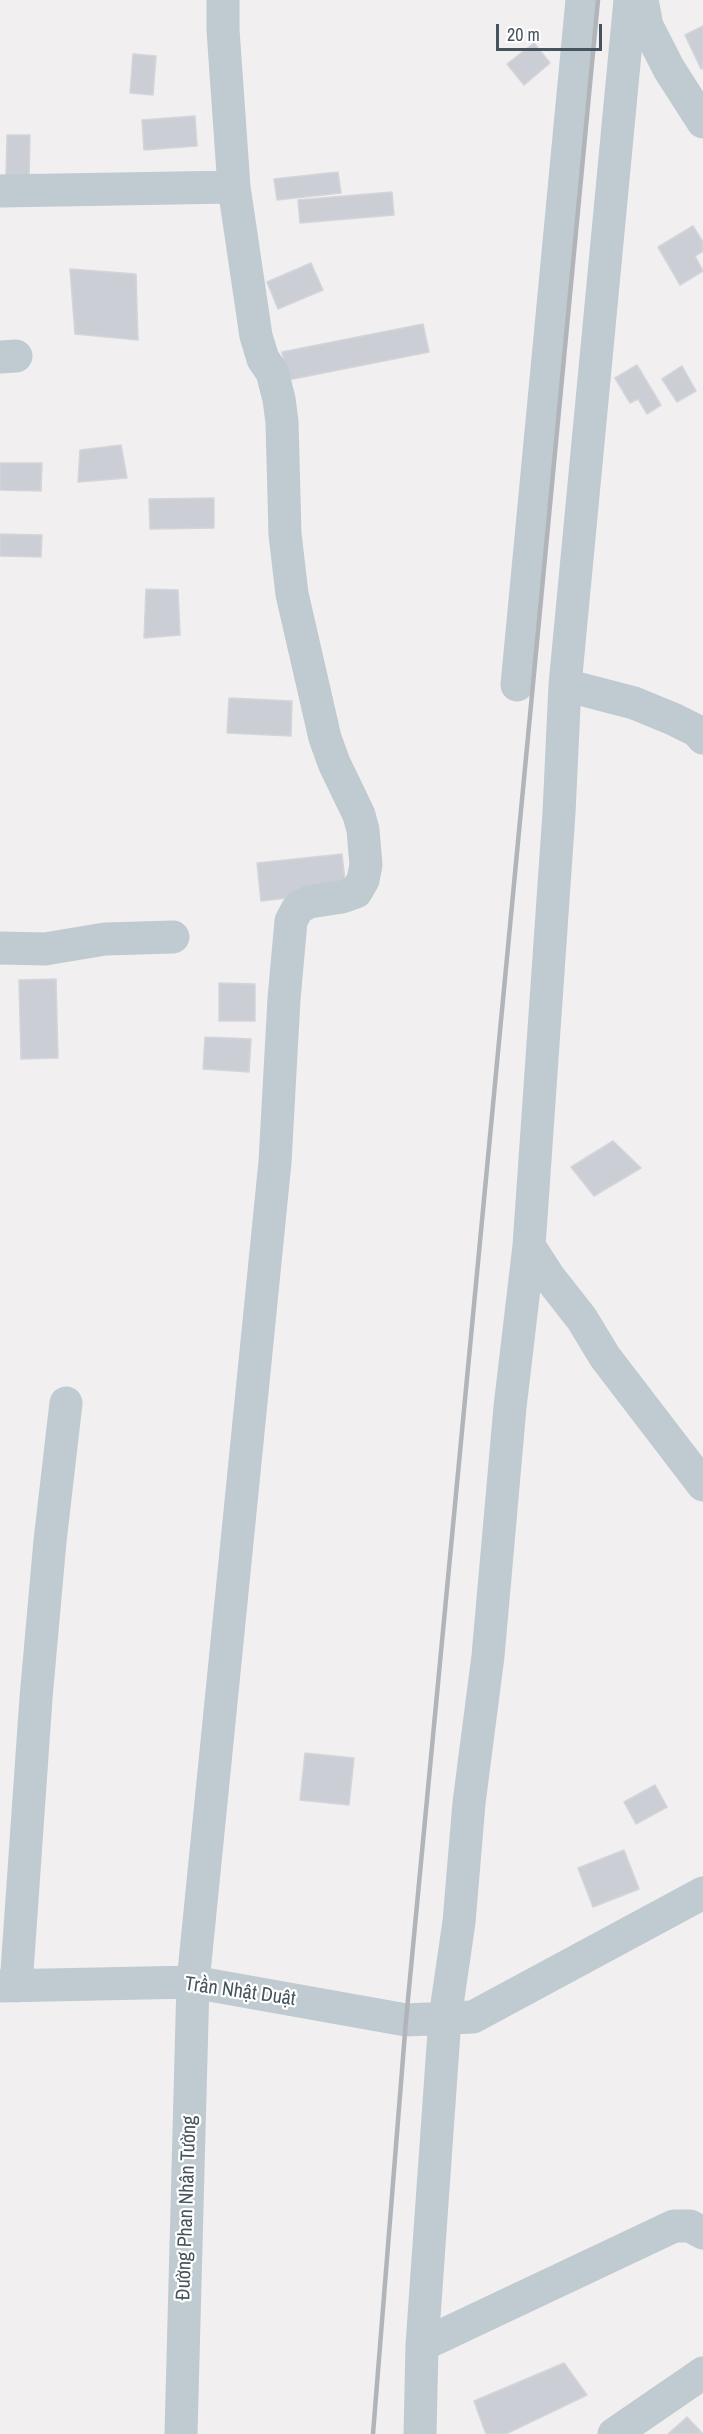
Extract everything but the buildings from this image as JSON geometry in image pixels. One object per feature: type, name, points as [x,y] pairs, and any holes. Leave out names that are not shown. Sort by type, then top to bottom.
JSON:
[{"type":"street","points":[[0,191],[234,187],[223,0]]},
{"type":"street","points":[[517,685],[582,0]]},
{"type":"street","points":[[420,2434],[423,2345],[445,2018],[459,1922],[469,1803],[488,1656],[510,1407],[529,1246],[559,813],[565,685],[630,0]]},
{"type":"street","points":[[642,0],[647,26],[669,69],[703,122]]},
{"type":"street","name":"Đường Phan Nhân Tường","points":[[181,2434],[193,1983],[275,1162],[284,999],[291,921],[298,908],[309,902],[342,897],[356,892],[363,880],[366,865],[363,830],[359,815],[334,764],[326,738],[292,594],[285,534],[282,422],[279,399],[272,372],[263,359],[256,336],[234,187]]},
{"type":"street","points":[[565,685],[634,703],[697,731],[703,738]]},
{"type":"street","points":[[0,948],[45,949],[105,939],[173,937]]},
{"type":"street","points":[[529,1246],[549,1277],[582,1319],[604,1357],[703,1485]]},
{"type":"street","points":[[8,1986],[50,1541],[66,1402]]},
{"type":"street","name":"Trần Nhật Duật","points":[[8,1986],[193,1983],[406,2020],[473,2017],[698,1905]]},
{"type":"street","points":[[423,2345],[674,2226],[681,2224],[690,2226],[703,2233]]},
{"type":"street","points":[[614,2434],[703,2373]]},
{"type":"railway","points":[[373,2434],[406,2020],[598,0]]}]
